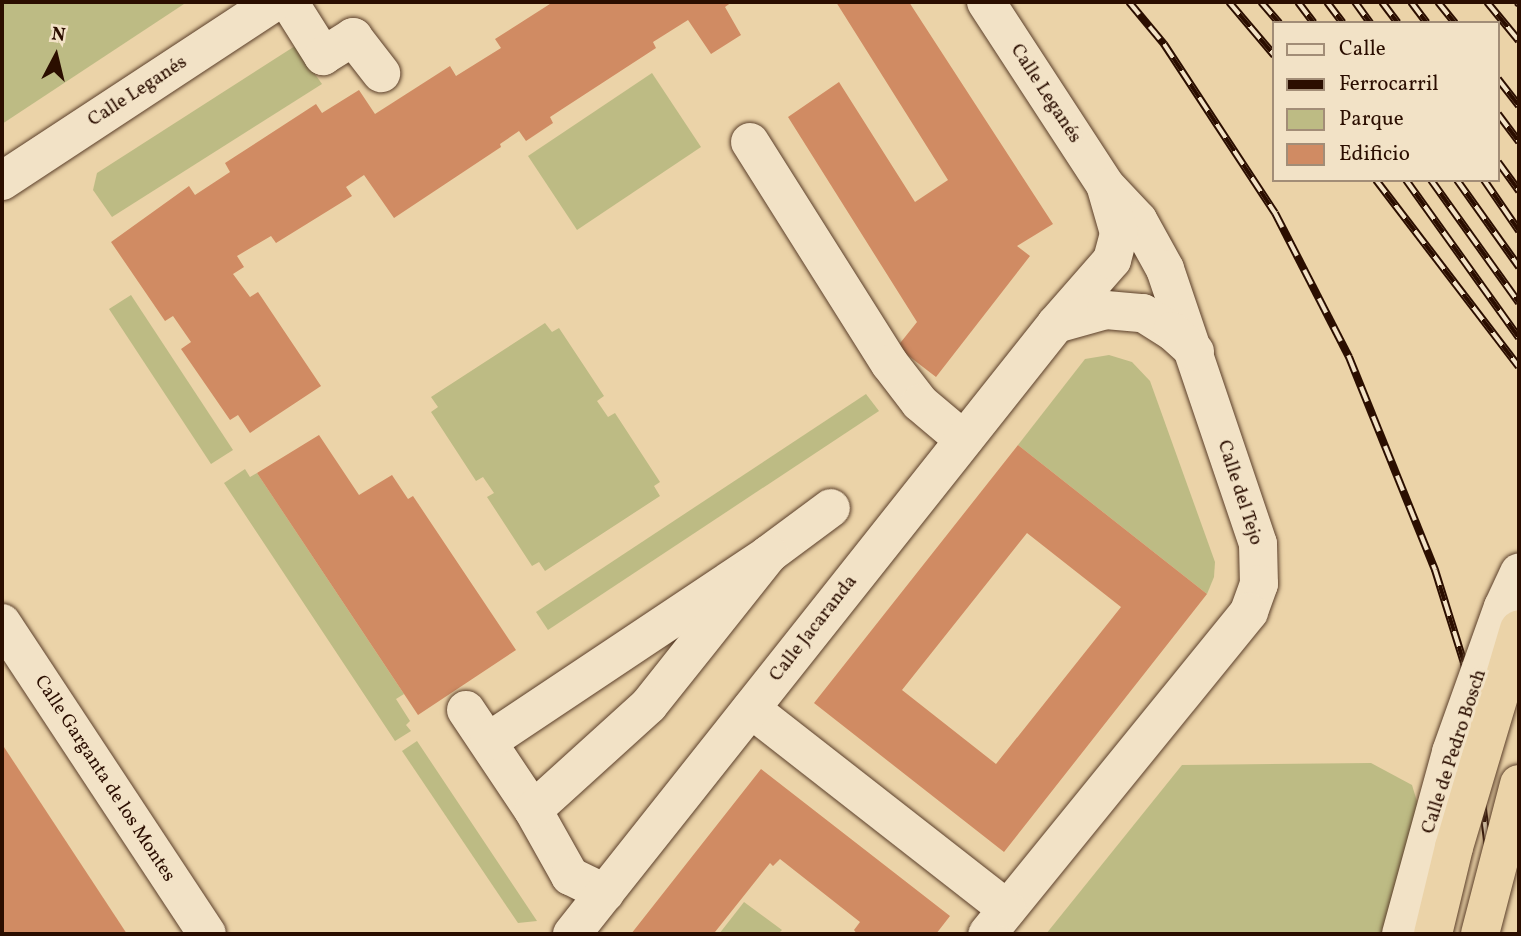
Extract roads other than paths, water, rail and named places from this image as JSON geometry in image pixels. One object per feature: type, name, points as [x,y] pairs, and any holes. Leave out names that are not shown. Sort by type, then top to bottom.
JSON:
[{"type":"main road","name":"Calle de Pedro Bosch","points":[[1433,934],[1454,847],[1519,629]]},
{"type":"main road","points":[[1480,934],[1519,784]]},
{"type":"street","name":"Calle Leganés","points":[[2,181],[274,2]]},
{"type":"street","points":[[289,2],[323,56],[353,37],[381,73]]},
{"type":"street","name":"Calle Leganés","points":[[986,2],[1105,186]]},
{"type":"street","points":[[750,142],[890,364],[920,403],[964,440]]},
{"type":"street","name":"Calle Jacaranda","points":[[572,934],[1056,324],[1112,260],[1119,233],[1105,186]]},
{"type":"street","name":"Calle del Tejo","points":[[751,709],[997,921],[1249,612],[1259,584],[1258,544],[1195,352],[1165,269],[1138,219],[1105,186]]},
{"type":"street","points":[[1056,324],[1106,310],[1143,313],[1172,331],[1195,352]]},
{"type":"street","points":[[489,741],[769,554],[831,508]]},
{"type":"street","points":[[533,810],[649,705],[769,554]]},
{"type":"street","name":"Calle de Pedro Bosch","points":[[1401,934],[1451,752],[1503,607],[1519,573]]},
{"type":"street","name":"Calle Garganta de los Montes","points":[[2,623],[207,934]]},
{"type":"street","points":[[466,710],[533,810],[570,876],[605,893]]},
{"type":"railway","points":[[1129,2],[1164,44],[1275,213],[1349,357],[1435,570],[1464,663],[1491,871],[1492,934]]},
{"type":"railway","points":[[1229,2],[1272,53]]},
{"type":"railway","points":[[1261,2],[1277,21]]},
{"type":"railway","points":[[1298,2],[1312,21]]},
{"type":"railway","points":[[1327,2],[1341,21]]},
{"type":"railway","points":[[1355,2],[1369,21]]},
{"type":"railway","points":[[1382,2],[1396,21]]},
{"type":"railway","points":[[1411,2],[1425,21]]},
{"type":"railway","points":[[1438,2],[1453,21]]},
{"type":"railway","points":[[1487,2],[1519,41]]},
{"type":"railway","points":[[1500,82],[1519,106]]},
{"type":"railway","points":[[1500,117],[1519,142]]},
{"type":"railway","points":[[1500,165],[1519,191]]},
{"type":"railway","points":[[1378,182],[1519,367]]},
{"type":"railway","points":[[1407,182],[1519,338]]},
{"type":"railway","points":[[1432,182],[1519,303]]},
{"type":"railway","points":[[1458,182],[1519,267]]},
{"type":"railway","points":[[1485,182],[1519,231]]}]
